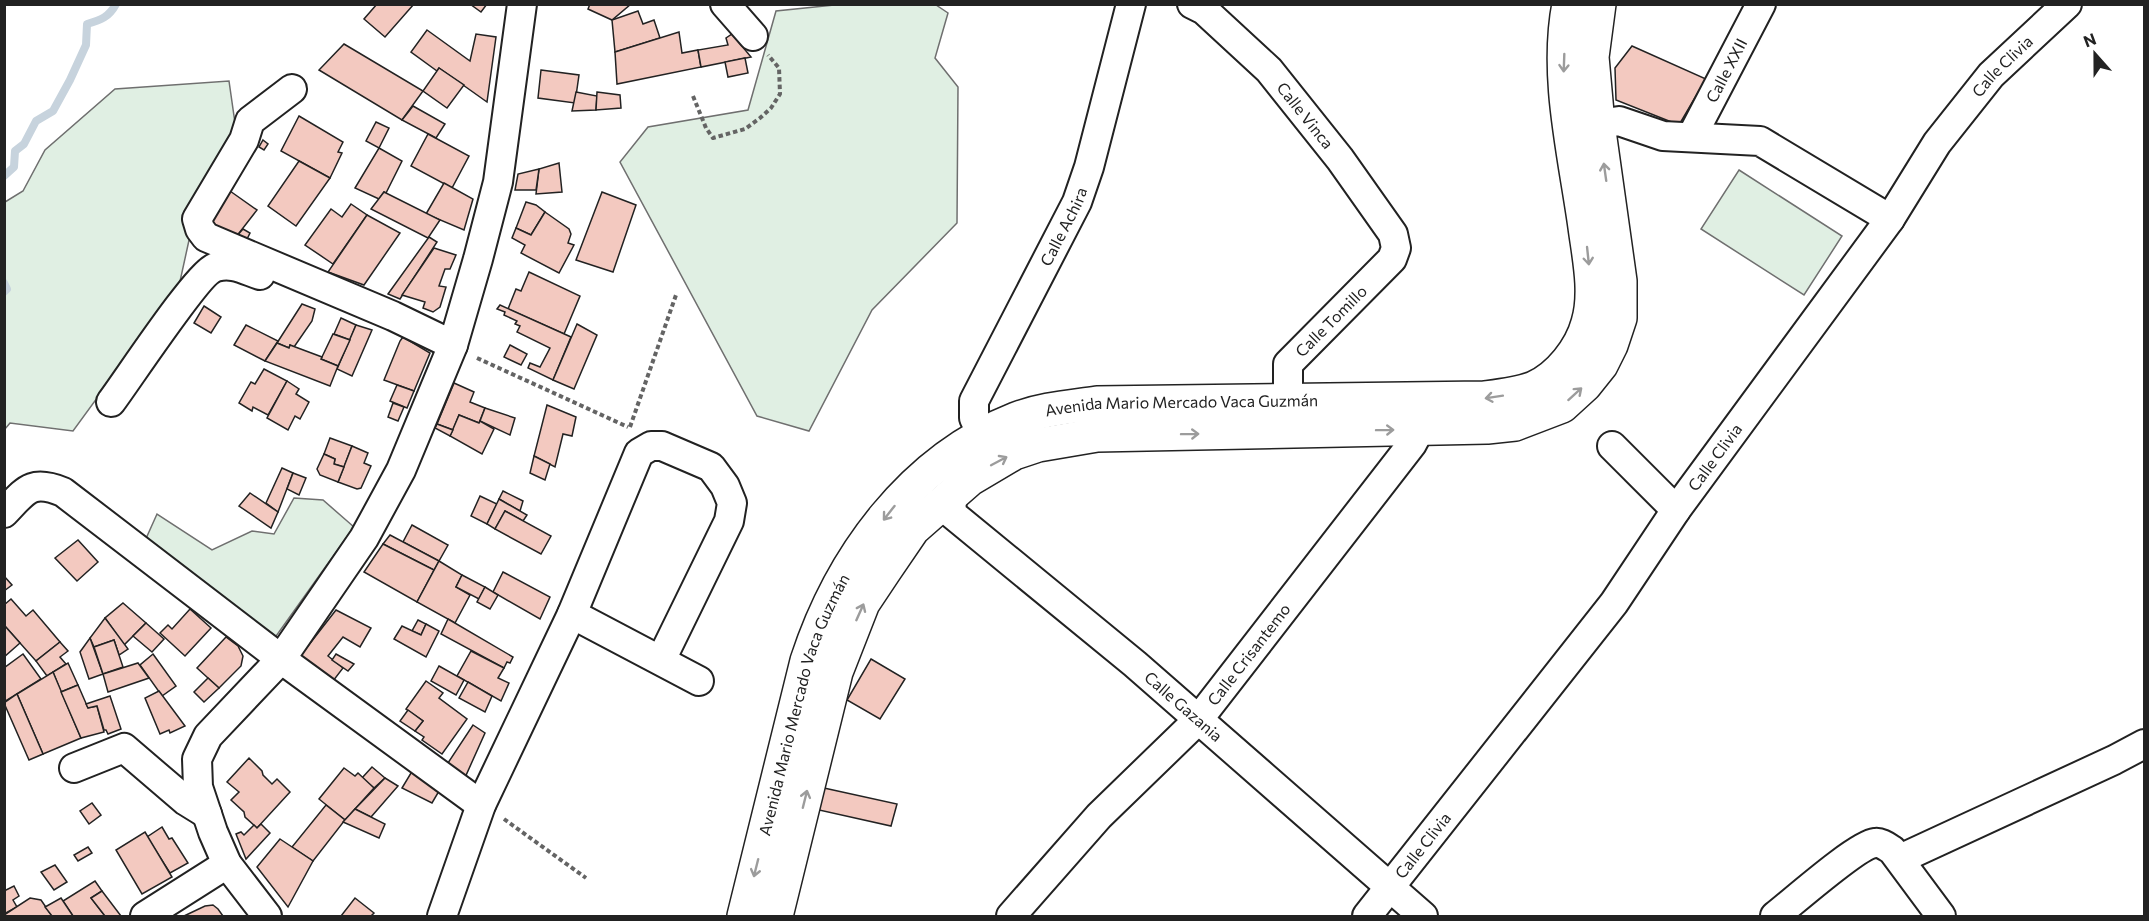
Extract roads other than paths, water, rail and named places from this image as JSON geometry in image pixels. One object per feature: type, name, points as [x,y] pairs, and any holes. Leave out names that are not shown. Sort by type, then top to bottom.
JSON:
[{"type":"main road","name":"Avenida Mario Mercado Vaca Guzmán","points":[[744,916],[807,661],[818,628],[834,592],[852,561],[893,507],[941,483],[970,479],[1014,453],[1064,439],[1420,415],[1534,388],[1555,374],[1582,339],[1589,321],[1591,292],[1588,253],[1563,72],[1565,26],[1569,4]]},
{"type":"main road","name":"Avenida Mario Mercado Vaca Guzmán","points":[[776,916],[836,672],[849,635],[863,603],[941,483],[953,452],[982,435],[1018,419],[1056,409],[1097,403],[1288,402],[1420,415],[1487,428],[1515,424],[1539,416],[1562,406],[1586,385],[1601,365],[1620,318],[1620,290],[1598,124],[1592,57],[1599,4]]},
{"type":"street","points":[[267,916],[227,864],[198,787],[197,759],[208,736],[281,659],[364,538],[401,470],[453,345],[498,182],[522,4]]},
{"type":"street","points":[[725,4],[753,36]]},
{"type":"street","name":"Calle Achira","points":[[982,435],[974,418],[974,401],[1077,202],[1089,167],[1131,4]]},
{"type":"street","name":"Calle Vinca","points":[[1192,4],[1204,10],[1269,70],[1346,168],[1393,234],[1396,248]]},
{"type":"street","name":"Calle XXII","points":[[1692,136],[1761,4]]},
{"type":"street","name":"Calle Clivia","points":[[1367,916],[1614,603],[1676,510],[1890,219],[1937,143],[1991,75],[2067,4]]},
{"type":"street","points":[[292,89],[250,121],[244,140],[197,219],[200,229],[206,237],[374,308],[453,345]]},
{"type":"street","points":[[1598,124],[1619,121],[1664,136],[1760,141],[1890,219]]},
{"type":"street","name":"Calle Tomillo","points":[[1288,402],[1288,364],[1392,260],[1396,248]]},
{"type":"street","points":[[111,402],[190,291],[213,267],[232,265],[323,299],[374,308]]},
{"type":"street","name":"Calle Crisantemo","points":[[1011,916],[1099,816],[1198,720],[1412,444],[1420,415]]},
{"type":"street","points":[[441,916],[481,805],[572,614],[634,440],[651,446],[662,446],[711,467],[725,486],[732,503],[729,521],[660,660]]},
{"type":"street","points":[[1612,446],[1676,510]]},
{"type":"street","name":"Calle Gazania","points":[[941,483],[952,514],[1135,664],[1423,916]]},
{"type":"street","points":[[4,513],[26,490],[46,485],[63,492],[281,659],[481,805]]},
{"type":"street","points":[[572,614],[699,681]]},
{"type":"street","points":[[1900,859],[2145,744]]},
{"type":"street","points":[[74,768],[124,748],[186,801],[207,814]]},
{"type":"street","points":[[1775,916],[1848,857],[1875,843],[1883,844],[1900,859],[1941,916]]},
{"type":"street","points":[[145,916],[227,864]]},
{"type":"waterway","points":[[4,176],[14,167],[15,151],[24,144],[36,121],[53,111],[70,80],[86,45],[87,24],[104,17],[116,4]]},
{"type":"waterway","points":[[4,283],[7,289],[4,292]]}]
